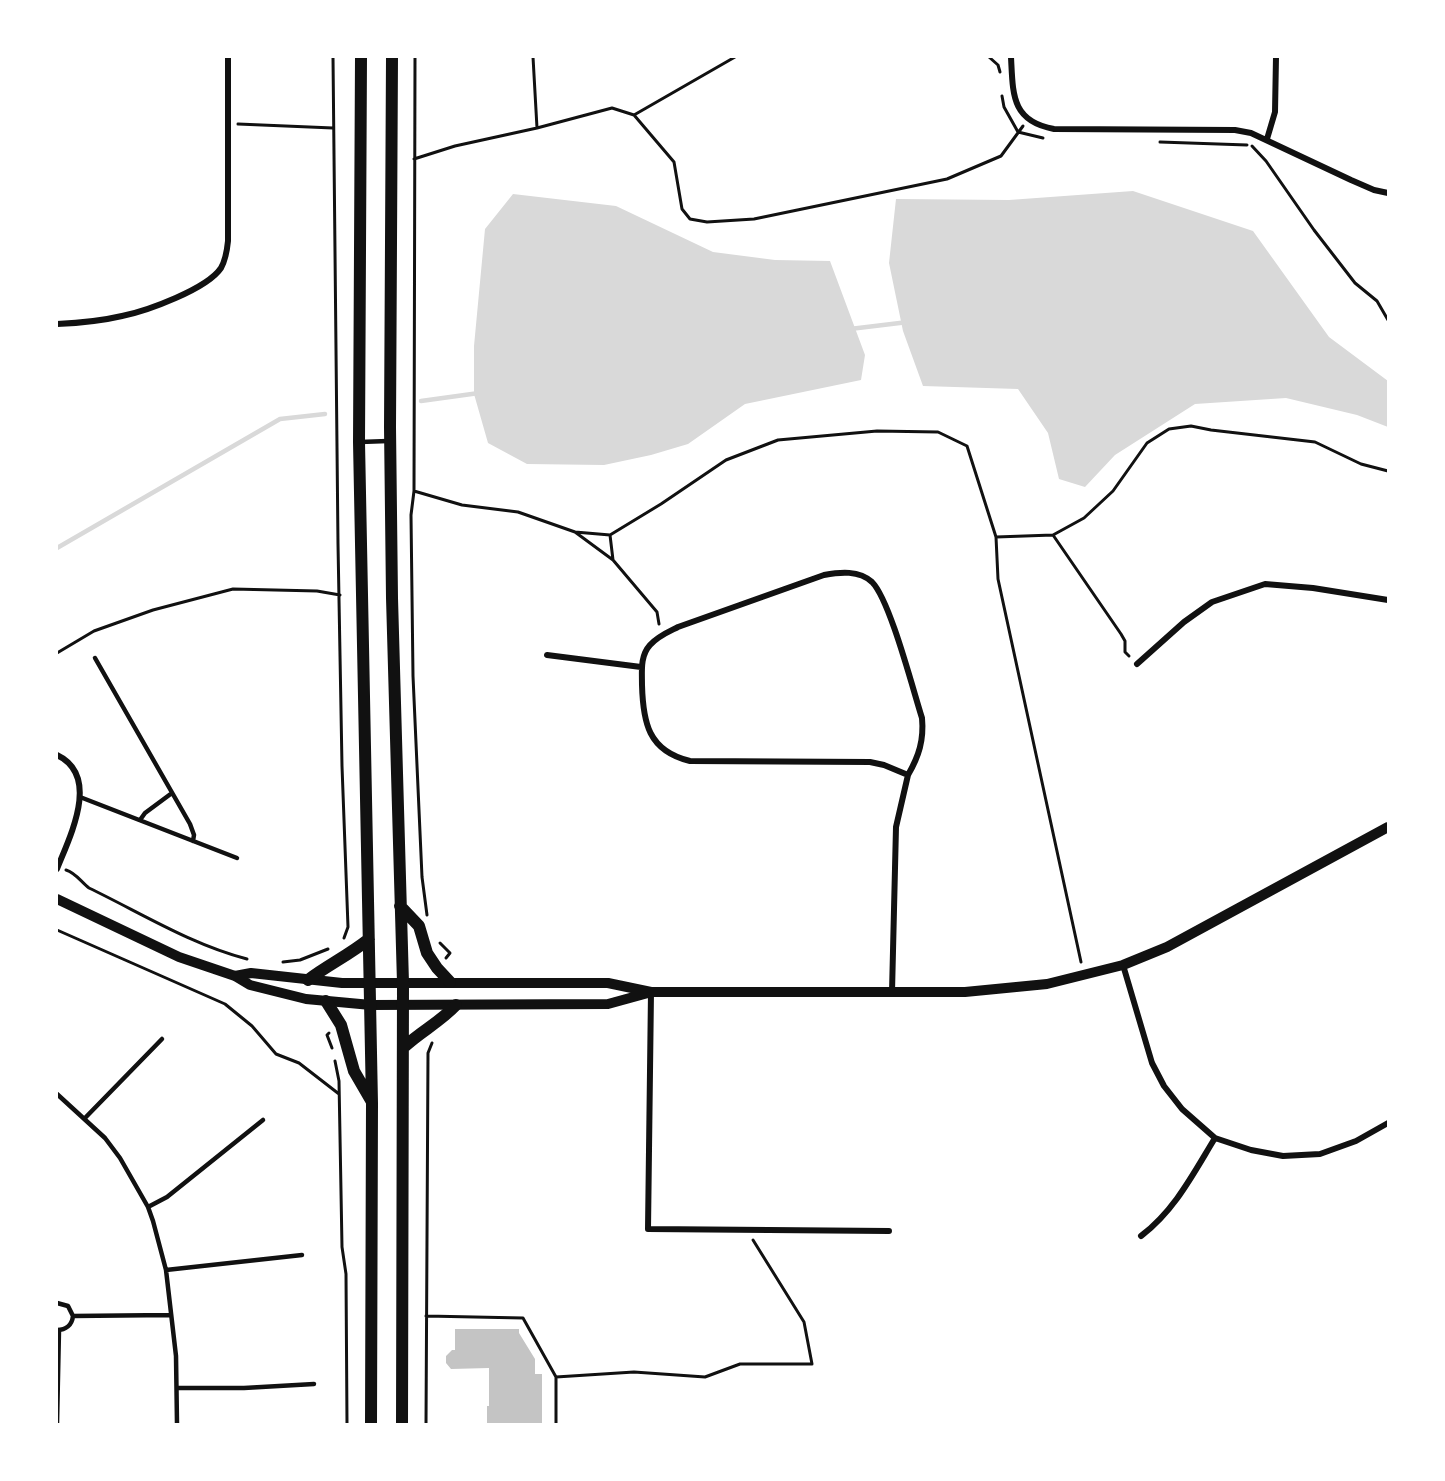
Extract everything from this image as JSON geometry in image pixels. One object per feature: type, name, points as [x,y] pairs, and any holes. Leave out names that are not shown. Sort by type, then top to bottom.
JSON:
[{"type":"main road","points":[[361,57],[359,442],[371,1005],[371,1424]]},
{"type":"main road","points":[[392,57],[390,441],[403,1005],[402,1424]]},
{"type":"main road","points":[[400,906],[419,926],[428,953],[437,968],[450,982]]},
{"type":"main road","points":[[308,981],[328,965],[350,954],[369,939]]},
{"type":"main road","points":[[326,1001],[341,1025],[354,1071],[372,1103]]},
{"type":"main road","points":[[403,1048],[416,1036],[441,1021],[456,1005]]},
{"type":"street","points":[[57,324],[124,316],[174,298],[207,282],[214,276],[226,256],[228,57]]},
{"type":"street","points":[[1011,57],[1015,101],[1028,120],[1038,126],[1054,129],[1235,130],[1251,133],[1351,180],[1374,190],[1388,193]]},
{"type":"street","points":[[1267,139],[1273,126],[1275,112],[1276,57]]},
{"type":"street","points":[[892,992],[896,827],[908,775],[920,750],[923,734],[922,718],[886,607],[872,582],[860,575],[844,571],[824,575],[678,627],[661,635],[650,645],[644,655],[641,667],[646,724],[661,747],[679,758],[690,761],[870,762],[908,775]]},
{"type":"street","points":[[1137,664],[1184,622],[1212,602],[1265,584],[1313,588],[1388,600]]},
{"type":"street","points":[[547,655],[641,667]]},
{"type":"street","points":[[57,755],[75,769],[80,782],[80,797],[69,838],[57,868]]},
{"type":"street","points":[[235,976],[251,974],[308,981],[370,983],[608,983],[651,992],[964,992],[1013,989],[1084,976],[1123,965],[1167,947],[1388,827]]},
{"type":"street","points":[[57,899],[179,957],[235,976],[250,985],[326,1001],[371,1005],[608,1004],[651,992]]},
{"type":"street","points":[[1123,965],[1152,1063],[1164,1086],[1182,1109],[1215,1138],[1251,1150],[1283,1156],[1320,1154],[1356,1141],[1388,1123]]},
{"type":"street","points":[[651,992],[648,1229],[889,1232]]},
{"type":"street","points":[[1141,1236],[1156,1224],[1178,1200],[1215,1138]]},
{"type":"lane","points":[[359,442],[390,441]]},
{"type":"lane","points":[[95,657],[190,824],[194,835],[193,841]]},
{"type":"lane","points":[[140,820],[145,813],[172,793]]},
{"type":"lane","points":[[80,797],[237,858]]},
{"type":"lane","points":[[85,1118],[162,1039]]},
{"type":"lane","points":[[57,1094],[105,1138],[120,1158],[148,1207],[166,1270],[176,1356],[177,1424]]},
{"type":"lane","points":[[148,1207],[167,1197],[263,1120]]},
{"type":"lane","points":[[166,1270],[302,1255]]},
{"type":"lane","points":[[57,1302],[68,1306],[73,1316],[69,1326],[58,1330],[57,1424]]},
{"type":"lane","points":[[73,1316],[171,1315]]},
{"type":"lane","points":[[177,1388],[244,1388],[314,1384]]},
{"type":"path","points":[[333,57],[342,766],[348,927],[346,936],[340,944]]},
{"type":"path","points":[[415,57],[414,491],[411,514],[413,676],[422,877],[427,915]]},
{"type":"path","points":[[533,57],[537,128]]},
{"type":"path","points":[[634,115],[735,57]]},
{"type":"path","points":[[413,159],[455,146],[612,108],[634,115],[674,162],[682,209],[690,219],[707,222],[754,219],[947,179],[1001,156],[1028,120]]},
{"type":"path","points":[[227,124],[333,128]]},
{"type":"path","points":[[1251,133],[1251,145],[1355,283],[1377,301],[1388,320]]},
{"type":"path","points":[[996,537],[1053,535],[1084,518],[1113,490],[1147,443],[1169,429],[1191,426],[1315,442],[1361,464],[1388,471]]},
{"type":"path","points":[[414,491],[462,506],[518,512],[575,532],[610,534],[662,504],[726,460],[778,440],[877,431],[938,432],[966,446],[996,537],[998,579],[1084,976]]},
{"type":"path","points":[[575,532],[612,560],[657,612],[661,635]]},
{"type":"path","points":[[610,534],[612,560]]},
{"type":"path","points":[[1053,535],[1121,634],[1125,641],[1125,652],[1137,664]]},
{"type":"path","points":[[57,653],[94,631],[143,613],[233,589],[317,591],[340,595]]},
{"type":"path","points":[[57,868],[74,872],[79,880],[89,888],[198,943],[252,961]]},
{"type":"path","points":[[57,930],[235,1010],[276,1054],[299,1063],[339,1094]]},
{"type":"path","points":[[437,940],[450,953],[446,958]]},
{"type":"path","points":[[275,963],[300,960],[336,947]]},
{"type":"path","points":[[332,1050],[327,1035],[336,1030]]},
{"type":"path","points":[[426,1424],[428,1053],[435,1040],[431,1035]]},
{"type":"path","points":[[334,1058],[339,1094],[342,1247],[346,1274],[347,1424]]},
{"type":"path","points":[[556,1377],[634,1372],[705,1377],[740,1364],[812,1364],[804,1322],[746,1229]]},
{"type":"path","points":[[426,1316],[523,1318],[556,1377],[556,1424]]},
{"type":"shaded area","points":[[1133,191],[1253,231],[1329,337],[1388,381],[1388,427],[1357,415],[1286,398],[1195,404],[1115,455],[1085,487],[1059,479],[1048,433],[1018,389],[923,386],[903,331],[889,263],[896,199],[1009,200]]},
{"type":"shaded area","points":[[513,194],[616,206],[713,252],[775,260],[830,261],[865,355],[861,380],[745,404],[688,444],[651,455],[604,465],[527,464],[488,443],[474,394],[474,346],[485,229]]},
{"type":"building","points":[[455,1329],[519,1329],[519,1333],[535,1359],[535,1374],[542,1374],[542,1424],[487,1424],[489,1368],[451,1369],[446,1363],[446,1356],[455,1350]]},
{"type":"waterway","points":[[850,329],[908,322]]},
{"type":"waterway","points":[[421,401],[479,393]]},
{"type":"waterway","points":[[57,548],[280,419],[325,414]]}]
